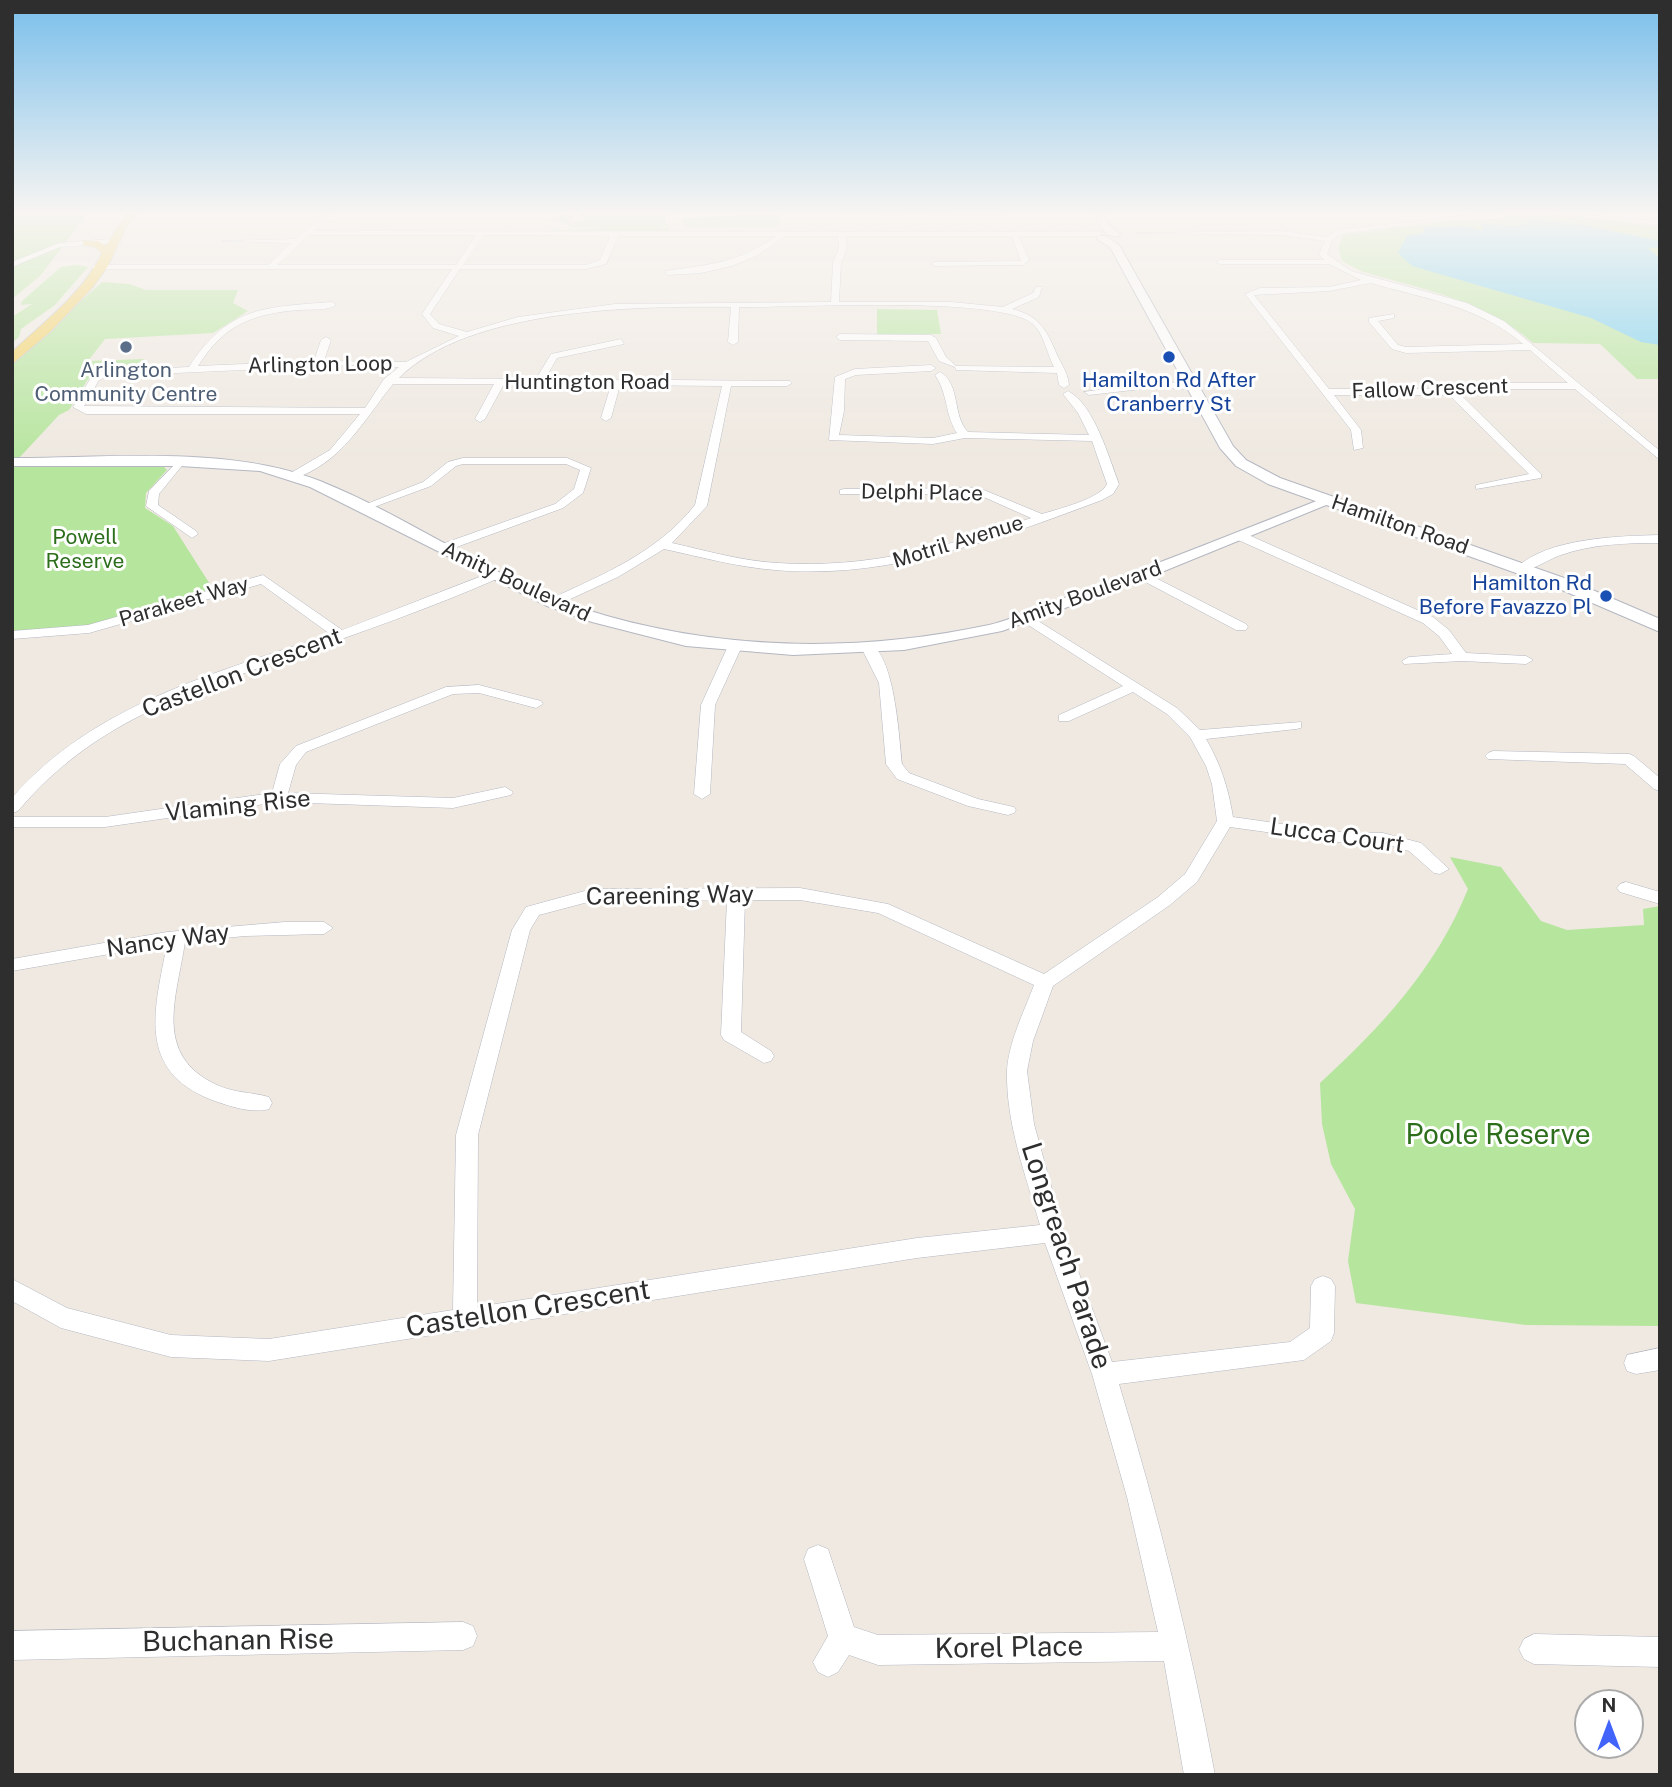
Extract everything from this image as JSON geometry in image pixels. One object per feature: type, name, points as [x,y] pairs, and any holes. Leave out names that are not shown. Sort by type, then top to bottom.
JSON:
[{"type":"main road","points":[[12,354],[73,296]]},
{"type":"main road","points":[[12,360],[78,296]]},
{"type":"main road","name":"Hamilton Road","points":[[1142,296],[1232,454],[1296,488],[1522,568],[1660,626]]},
{"type":"street","points":[[437,296],[426,314],[436,326],[466,335]]},
{"type":"street","points":[[835,296],[835,305]]},
{"type":"street","points":[[293,476],[342,444],[387,381],[406,365],[466,335],[549,314],[624,306],[835,305],[938,301],[1004,309],[1033,296]]},
{"type":"street","name":"Fallow Crescent","points":[[1252,296],[1326,392],[1452,392],[1509,386],[1576,386]]},
{"type":"street","points":[[1434,296],[1465,305],[1490,316],[1532,347],[1660,457]]},
{"type":"street","points":[[534,304],[549,314]]},
{"type":"street","points":[[192,367],[211,339],[253,309],[332,305]]},
{"type":"street","points":[[733,342],[735,305]]},
{"type":"street","name":"Motril Avenue","points":[[663,545],[778,567],[871,566],[926,556],[1098,498],[1112,488],[1074,387],[1039,322],[1004,309]]},
{"type":"street","points":[[1391,316],[1372,320],[1395,347],[1406,351],[1532,347]]},
{"type":"street","points":[[840,337],[926,337],[935,342],[959,430],[965,435]]},
{"type":"street","points":[[318,364],[326,340]]},
{"type":"street","points":[[538,383],[554,356],[621,342]]},
{"type":"street","name":"Arlington Loop","points":[[365,411],[86,411],[78,407],[95,378],[108,373],[192,367],[366,362],[406,365]]},
{"type":"street","points":[[1094,438],[965,435],[933,441],[833,438],[839,411],[840,377],[855,372],[974,370],[1074,387],[1191,383]]},
{"type":"street","name":"Huntington Road","points":[[387,381],[787,383]]},
{"type":"street","points":[[480,419],[500,383]]},
{"type":"street","points":[[606,418],[616,383]]},
{"type":"street","points":[[553,603],[616,573],[663,545],[701,506],[727,383]]},
{"type":"street","points":[[1074,387],[1077,384]]},
{"type":"street","points":[[1326,392],[1356,430],[1358,449]]},
{"type":"street","points":[[1452,392],[1537,476],[1480,487]]},
{"type":"street","points":[[362,508],[427,484],[452,464],[463,461],[567,461],[586,468],[579,491],[559,506],[443,548]]},
{"type":"street","name":"Amity Boulevard","points":[[12,462],[180,462],[261,467],[293,476],[362,508],[553,603],[643,632],[735,646],[812,650],[942,639],[1027,618],[1240,536],[1324,499]]},
{"type":"street","points":[[180,462],[153,493],[152,506],[192,534]]},
{"type":"street","name":"Delphi Place","points":[[844,492],[979,491],[1038,517]]},
{"type":"street","points":[[1240,536],[1428,620],[1444,633],[1462,657]]},
{"type":"street","points":[[1522,568],[1548,554],[1573,547],[1624,539],[1660,539]]},
{"type":"street","name":"Castellon Crescent","points":[[12,808],[32,785],[86,741],[160,701],[433,602],[495,575]]},
{"type":"street","points":[[1142,575],[1241,627]]},
{"type":"street","name":"Parakeet Way","points":[[15,634],[89,629],[263,579],[340,635]]},
{"type":"street","points":[[1027,618],[1172,711],[1196,735],[1214,766],[1225,821],[1191,878],[1164,901],[1045,982]]},
{"type":"street","points":[[12,648],[15,634]]},
{"type":"street","points":[[702,794],[708,705],[735,646]]},
{"type":"street","points":[[868,647],[886,683],[898,780],[974,803],[1008,810]]},
{"type":"street","points":[[1409,661],[1462,657],[1526,660]]},
{"type":"street","points":[[1064,718],[1133,687]]},
{"type":"street","points":[[279,797],[288,764],[301,749],[451,690],[479,689],[536,704]]},
{"type":"street","points":[[1196,735],[1296,725]]},
{"type":"street","points":[[1493,756],[1629,759],[1660,786]]},
{"type":"street","points":[[12,785],[32,785]]},
{"type":"street","name":"Vlaming Rise","points":[[12,822],[105,822],[279,797],[453,803],[505,792]]},
{"type":"street","name":"Lucca Court","points":[[1225,821],[1338,837],[1384,838],[1416,847],[1440,869]]},
{"type":"street","points":[[1626,888],[1660,898]]},
{"type":"street","points":[[736,893],[731,1035],[764,1056]]},
{"type":"street","name":"Careening Way","points":[[465,1320],[467,1135],[524,920],[541,907],[592,895],[800,894],[882,908],[1045,982]]},
{"type":"street","name":"Nancy Way","points":[[12,965],[177,937],[284,926],[324,928]]},
{"type":"street","points":[[177,937],[163,1024],[171,1059],[196,1086],[236,1101],[261,1103]]},
{"type":"street","name":"Longreach Parade","points":[[1045,982],[1023,1041],[1017,1070],[1023,1124],[1053,1233],[1104,1374],[1140,1497],[1176,1646],[1200,1775]]},
{"type":"street","name":"Castellon Crescent","points":[[12,1289],[61,1317],[171,1346],[269,1350],[917,1248],[1053,1233]]},
{"type":"street","points":[[1104,1374],[1296,1352],[1322,1333],[1323,1286]]},
{"type":"street","points":[[818,1559],[843,1638],[828,1662]]},
{"type":"street","name":"Buchanan Rise","points":[[12,1646],[463,1636]]},
{"type":"street","name":"Korel Place","points":[[843,1638],[878,1650],[1176,1646]]},
{"type":"street","points":[[1534,1649],[1660,1653]]},
{"type":"green space","points":[[27,296],[62,296],[55,305],[21,329],[19,337],[12,343],[12,317],[32,304],[21,305]]},
{"type":"green space","points":[[86,296],[236,296],[233,303],[248,311],[213,333],[105,339],[88,361],[144,359],[130,369],[109,371],[88,379],[69,410],[59,415],[20,457],[12,457],[12,363]]},
{"type":"green space","points":[[1447,296],[1660,296],[1660,379],[1637,379],[1600,344],[1533,343],[1494,316]]},
{"type":"green space","points":[[877,309],[937,310],[941,334],[877,334]]},
{"type":"green space","name":"Powell Reserve","points":[[162,465],[167,470],[146,493],[145,508],[173,526],[213,589],[92,625],[12,631],[12,466]]},
{"type":"green space","name":"Poole Reserve","points":[[1450,857],[1501,867],[1541,921],[1567,930],[1644,925],[1643,909],[1660,906],[1660,1326],[1526,1325],[1356,1303],[1348,1261],[1355,1209],[1331,1164],[1322,1124],[1320,1083],[1386,1017],[1440,945],[1468,889]]},
{"type":"water","points":[[1517,296],[1660,296],[1660,345],[1641,342],[1591,318]]},
{"type":"place","name":"Arlington Community Centre","points":[[126,347]]},
{"type":"place","name":"Hamilton Rd After Cranberry St","points":[[1169,357]]},
{"type":"place","name":"Hamilton Rd Before Favazzo Pl","points":[[1606,596]]}]
